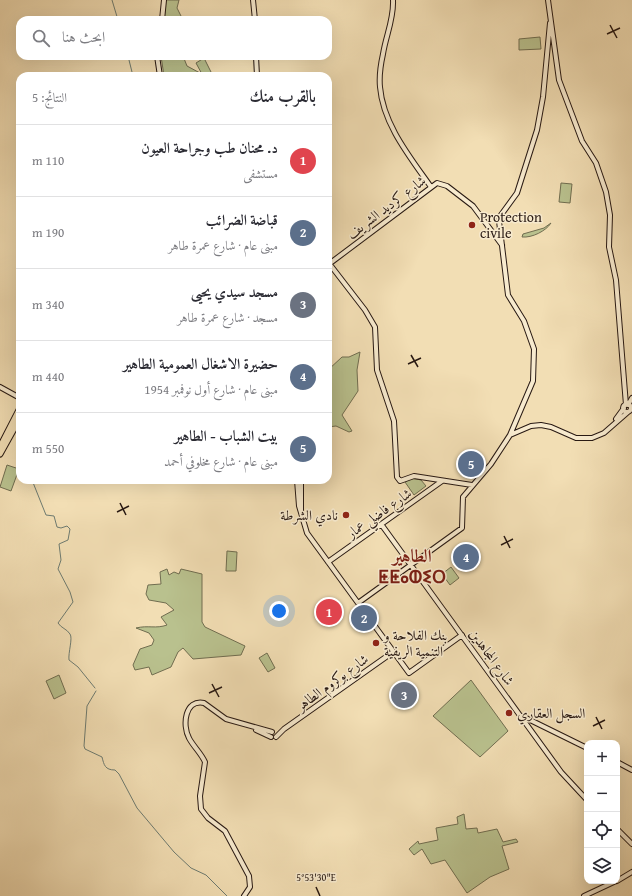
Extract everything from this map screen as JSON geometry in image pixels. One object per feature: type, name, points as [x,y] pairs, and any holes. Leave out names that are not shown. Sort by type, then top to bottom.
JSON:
[{"type":"highway","points":[[0,447],[16,416]]},
{"type":"highway","points":[[0,454],[16,425]]},
{"type":"main road","points":[[162,16],[164,0]]},
{"type":"main road","points":[[253,0],[254,16]]},
{"type":"main road","points":[[393,0],[393,15],[383,53],[379,86],[383,107],[412,160],[431,187]]},
{"type":"main road","points":[[548,0],[559,80],[582,141],[596,163],[606,192],[610,215],[609,247],[616,280],[626,398],[629,404],[628,412],[615,422]]},
{"type":"main road","points":[[358,603],[410,564],[462,528],[464,497],[472,485],[491,464],[510,435],[533,380],[534,349],[519,311],[508,295],[499,218],[517,194],[537,130],[543,97],[550,23]]},
{"type":"main road","points":[[158,60],[159,72]]},
{"type":"main road","points":[[256,60],[257,72]]},
{"type":"main road","name":"شارع كرديد الشريف","points":[[332,261],[438,183],[447,186],[473,206],[502,245]]},
{"type":"main road","points":[[332,267],[365,310],[375,327],[377,370],[394,421],[397,475],[400,481],[414,476],[472,485]]},
{"type":"main road","points":[[0,387],[16,396]]},
{"type":"main road","points":[[510,435],[531,426],[541,425],[551,427],[576,438],[588,439],[604,433],[629,404]]},
{"type":"main road","name":"شارع فاضلي عمار","points":[[328,562],[442,480]]},
{"type":"main road","points":[[297,484],[298,500],[307,533],[393,652],[410,673],[462,635]]},
{"type":"main road","points":[[301,484],[301,512]]},
{"type":"main road","name":"شارع المجاهدين","points":[[382,524],[561,772],[584,797]]},
{"type":"main road","name":"شارع بوكروم الطاهر","points":[[244,896],[250,887],[249,876],[225,831],[208,818],[202,809],[200,796],[205,762],[188,738],[186,714],[189,707],[201,702],[226,719],[273,735],[284,729],[393,652]]},
{"type":"main road","points":[[522,716],[584,747]]},
{"type":"main road","points":[[620,764],[632,770]]},
{"type":"main road","points":[[620,832],[632,844]]},
{"type":"main road","points":[[620,879],[632,872]]},
{"type":"main road","points":[[584,896],[610,884]]},
{"type":"green space","points":[[166,0],[179,0],[177,8],[181,16],[164,16]]},
{"type":"green space","points":[[540,37],[541,49],[519,50],[519,39]]},
{"type":"green space","points":[[162,60],[185,60],[187,66],[198,72],[163,72]]},
{"type":"green space","points":[[201,60],[205,60],[211,72],[201,72],[196,63]]},
{"type":"green space","points":[[561,183],[572,184],[570,203],[559,202]]},
{"type":"green space","points":[[551,223],[546,229],[538,233],[522,237],[523,234],[544,228]]},
{"type":"green space","points":[[360,352],[357,370],[358,391],[342,415],[352,431],[349,432],[336,426],[332,426],[332,366],[342,357],[349,357]]},
{"type":"green space","points":[[7,465],[16,468],[16,477],[11,491],[0,487]]},
{"type":"green space","points":[[411,478],[421,480],[426,486],[414,495],[405,482]]},
{"type":"green space","points":[[227,551],[237,552],[236,571],[226,571]]},
{"type":"green space","points":[[451,567],[459,578],[450,585],[442,574]]},
{"type":"green space","points":[[167,569],[169,575],[174,572],[179,574],[181,569],[202,574],[202,622],[205,627],[245,646],[241,655],[193,659],[183,648],[178,652],[171,667],[152,675],[149,667],[135,670],[133,665],[140,649],[152,645],[154,640],[149,633],[136,628],[159,627],[167,625],[161,617],[174,610],[166,603],[149,600],[146,594],[148,585],[161,584],[160,572]]},
{"type":"green space","points":[[267,653],[275,668],[268,672],[259,658]]},
{"type":"green space","points":[[59,675],[66,693],[54,699],[46,681]]},
{"type":"green space","points":[[471,680],[508,731],[480,757],[433,716]]},
{"type":"green space","points":[[464,814],[466,829],[477,828],[478,833],[497,829],[503,842],[516,839],[518,842],[502,846],[509,869],[490,877],[467,893],[445,860],[431,864],[422,849],[414,855],[409,849],[418,841],[419,844],[438,840],[436,828],[458,824],[457,817]]},
{"type":"waterway","points":[[112,0],[117,16]]},
{"type":"waterway","points":[[129,60],[132,72]]},
{"type":"waterway","points":[[34,484],[46,515],[54,516],[57,527],[61,528],[67,526],[70,529],[68,540],[59,544],[61,560],[58,569],[70,592],[73,602],[58,623],[69,632],[71,636],[69,660],[78,667],[95,688]]},
{"type":"waterway","points":[[96,691],[87,706],[85,749],[102,757],[107,768],[115,770],[119,774],[137,808],[174,852],[191,868],[206,875],[227,896]]},
{"type":"place","name":"Protection civile","points":[[472,225]]},
{"type":"place","name":"بيت الشباب - الطاهير","points":[[471,464]]},
{"type":"place","name":"نادي الشرطة","points":[[346,515]]},
{"type":"place","name":"حضيرة الاشغال العمومية الطاهير","points":[[466,557]]},
{"type":"place","name":"د. محنان طب وجراحة العيون","points":[[329,612]]},
{"type":"place","name":"قباضة الضرائب","points":[[364,618]]},
{"type":"place","name":"بنك الفلاحة و التنمية الريفية","points":[[376,643]]},
{"type":"place","name":"مسجد سيدي يحيى","points":[[404,695]]},
{"type":"place","name":"السجل العقاري","points":[[509,713]]},
{"type":"district","name":"الطاهير ⵟⵟⴰⵀⵉⵔ","points":[[412,565]]}]
